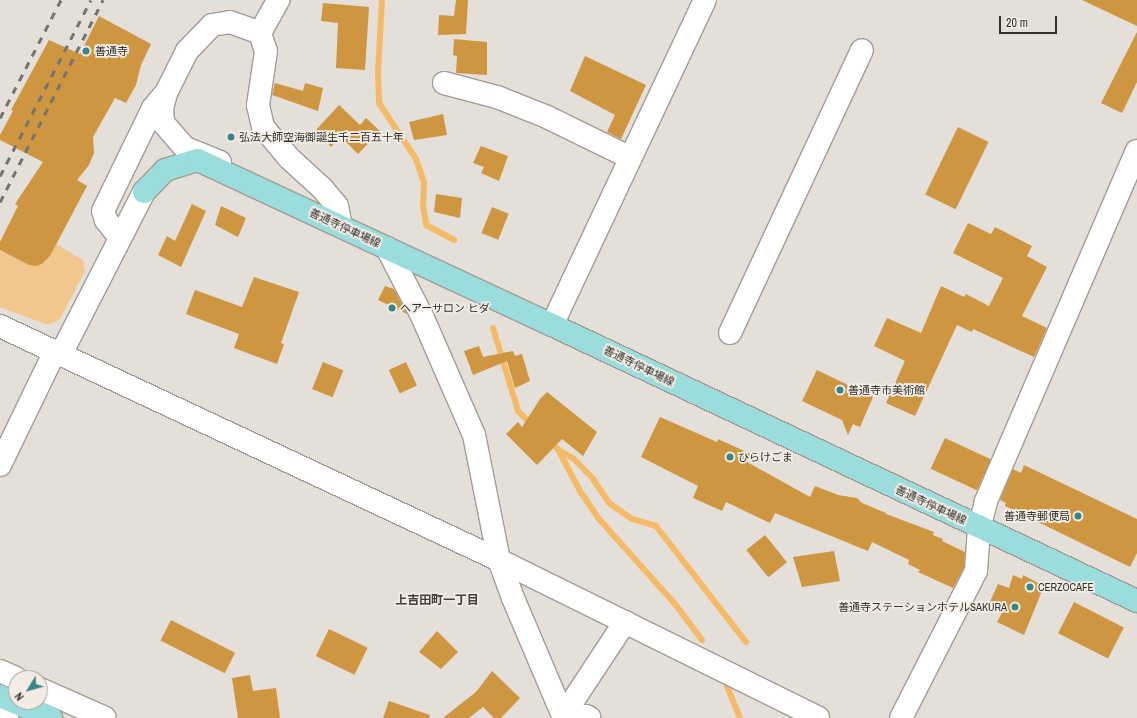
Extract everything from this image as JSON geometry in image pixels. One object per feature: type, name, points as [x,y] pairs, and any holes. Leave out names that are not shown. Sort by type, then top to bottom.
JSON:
[{"type":"main road","name":"善通寺停車場線","points":[[144,192],[165,170],[198,160],[1137,601]]},
{"type":"main road","points":[[0,696],[46,716]]},
{"type":"street","points":[[278,0],[260,33],[266,50],[258,105],[263,127],[289,158],[322,188],[337,206],[341,226]]},
{"type":"street","points":[[552,325],[705,0]]},
{"type":"street","points":[[120,238],[106,220],[103,211],[153,108],[166,93],[188,51],[212,25],[230,22],[260,33]]},
{"type":"street","points":[[730,333],[862,50]]},
{"type":"street","points":[[444,83],[497,97],[540,114],[631,158]]},
{"type":"street","points":[[166,93],[162,109],[163,122],[166,128],[185,148],[221,163],[231,176]]},
{"type":"street","points":[[901,718],[976,571],[979,528],[986,501],[1137,151]]},
{"type":"street","points":[[289,202],[305,189],[304,172]]},
{"type":"street","points":[[0,465],[144,192]]},
{"type":"street","points":[[387,248],[422,316],[474,435],[499,560],[513,598],[564,717]]},
{"type":"street","points":[[0,326],[499,560],[818,718]]},
{"type":"street","points":[[564,717],[625,622]]},
{"type":"street","points":[[48,692],[105,718]]},
{"type":"street","points":[[0,715],[7,718]]},
{"type":"street","points":[[564,717],[586,716],[590,718]]},
{"type":"shaded area","points":[[56,244],[83,260],[85,271],[60,319],[48,325],[0,307],[0,251],[36,266],[42,264],[50,256]]},
{"type":"building","points":[[456,0],[468,0],[466,34],[438,35],[439,15],[454,16]]},
{"type":"building","points":[[1082,0],[1137,0],[1137,26]]},
{"type":"building","points":[[323,3],[369,7],[365,70],[336,68],[338,23],[321,21]]},
{"type":"building","points":[[99,16],[151,44],[141,65],[136,85],[126,103],[115,98],[93,137],[94,153],[89,165],[77,180],[87,186],[50,256],[42,264],[36,266],[29,265],[0,250],[0,242],[18,206],[15,204],[43,162],[0,140],[0,135],[13,111],[11,110],[49,40],[80,54]]},
{"type":"building","points":[[1137,32],[1137,82],[1122,113],[1101,103]]},
{"type":"building","points":[[454,39],[487,42],[487,75],[456,73],[457,56],[453,55]]},
{"type":"building","points":[[585,56],[646,85],[621,139],[607,132],[615,115],[570,91]]},
{"type":"building","points":[[275,83],[303,91],[305,83],[323,88],[318,111],[272,95]]},
{"type":"building","points":[[339,105],[360,125],[366,118],[380,131],[358,154],[340,136],[331,147],[316,130]]},
{"type":"building","points":[[443,114],[447,135],[414,140],[409,122]]},
{"type":"building","points":[[958,127],[989,142],[956,209],[925,194]]},
{"type":"building","points":[[481,146],[508,156],[499,181],[481,173],[484,167],[473,163]]},
{"type":"building","points":[[436,194],[462,198],[460,218],[434,212]]},
{"type":"building","points":[[192,204],[206,211],[181,267],[158,255],[167,236],[175,241]]},
{"type":"building","points":[[221,206],[246,218],[238,237],[215,225]]},
{"type":"building","points":[[492,207],[509,214],[498,240],[482,233]]},
{"type":"building","points":[[968,223],[991,234],[995,227],[1032,246],[1027,256],[1047,267],[1022,316],[1047,328],[1034,357],[973,329],[972,332],[957,325],[915,416],[886,403],[905,361],[874,346],[887,318],[921,333],[941,286],[964,297],[966,294],[989,306],[1003,278],[953,253]]},
{"type":"building","points":[[254,277],[299,292],[281,343],[284,344],[277,364],[234,348],[239,334],[186,314],[195,290],[242,307]]},
{"type":"building","points":[[385,286],[394,289],[407,314],[378,300]]},
{"type":"building","points":[[479,346],[483,357],[513,351],[515,356],[522,354],[530,381],[515,388],[507,361],[473,375],[464,351]]},
{"type":"building","points":[[323,362],[343,370],[333,397],[312,389]]},
{"type":"building","points":[[406,362],[417,386],[400,394],[389,370]]},
{"type":"building","points":[[817,370],[873,397],[860,427],[853,424],[848,435],[842,420],[802,401]]},
{"type":"building","points":[[547,392],[597,432],[583,456],[562,439],[537,465],[506,434],[518,422],[522,427],[540,399]]},
{"type":"building","points":[[660,417],[717,442],[718,439],[751,454],[747,462],[810,497],[815,486],[838,495],[857,498],[862,503],[886,514],[934,532],[933,535],[943,539],[942,541],[965,552],[964,568],[953,588],[918,572],[920,570],[908,564],[909,560],[872,542],[868,551],[775,513],[770,523],[726,502],[722,511],[693,498],[698,486],[641,457]]},
{"type":"building","points":[[945,438],[991,460],[977,490],[931,469]]},
{"type":"building","points":[[1024,465],[1137,519],[1137,553],[1130,567],[1005,506],[1006,503],[1000,500],[1013,469],[1021,473]]},
{"type":"building","points":[[765,535],[787,562],[768,577],[746,550]]},
{"type":"building","points":[[834,551],[840,581],[802,587],[793,557]]},
{"type":"building","name":"善通寺ステーションホテルSAKURA","points":[[1013,575],[1022,579],[1023,575],[1044,586],[1024,635],[997,622],[1003,611],[989,604],[998,584],[1009,588]]},
{"type":"building","points":[[1074,602],[1124,627],[1108,659],[1058,633]]},
{"type":"building","points":[[171,620],[235,653],[225,673],[161,640]]},
{"type":"building","points":[[329,629],[368,648],[354,675],[316,656]]},
{"type":"building","points":[[437,631],[458,652],[441,669],[419,652]]},
{"type":"building","points":[[492,671],[520,698],[501,718],[494,718],[483,707],[469,718],[443,718],[476,692]]},
{"type":"building","points":[[250,675],[253,691],[276,688],[280,718],[238,718],[232,678]]},
{"type":"building","points":[[389,701],[430,715],[429,718],[383,718]]},
{"type":"waterway","points":[[382,0],[378,72],[379,103],[416,159],[424,182],[423,205],[426,225],[454,240]]},
{"type":"waterway","points":[[493,328],[518,411],[532,425]]},
{"type":"waterway","points":[[550,442],[559,450],[574,459],[593,479],[609,503],[632,519],[656,526],[746,642]]},
{"type":"waterway","points":[[559,451],[580,491],[599,519],[675,604],[702,640]]},
{"type":"waterway","points":[[727,686],[740,718]]},
{"type":"railway","points":[[0,118],[61,0]]},
{"type":"railway","points":[[0,176],[91,0]]},
{"type":"railway","points":[[0,202],[103,0]]},
{"type":"place","name":"善通寺","points":[[86,51]]},
{"type":"place","name":"弘法大師空海御誕生千二百五十年","points":[[231,137]]},
{"type":"place","name":"ヘアーサロン ヒダ","points":[[392,308]]},
{"type":"place","name":"善通寺市美術館","points":[[840,390]]},
{"type":"place","name":"ひらけごま","points":[[730,457]]},
{"type":"place","name":"善通寺郵便局","points":[[1078,516]]},
{"type":"place","name":"CERZOCAFE","points":[[1030,587]]},
{"type":"place","name":"善通寺ステーションホテルSAKURA","points":[[1015,607]]},
{"type":"district","name":"上吉田町一丁目","points":[[437,601]]}]
